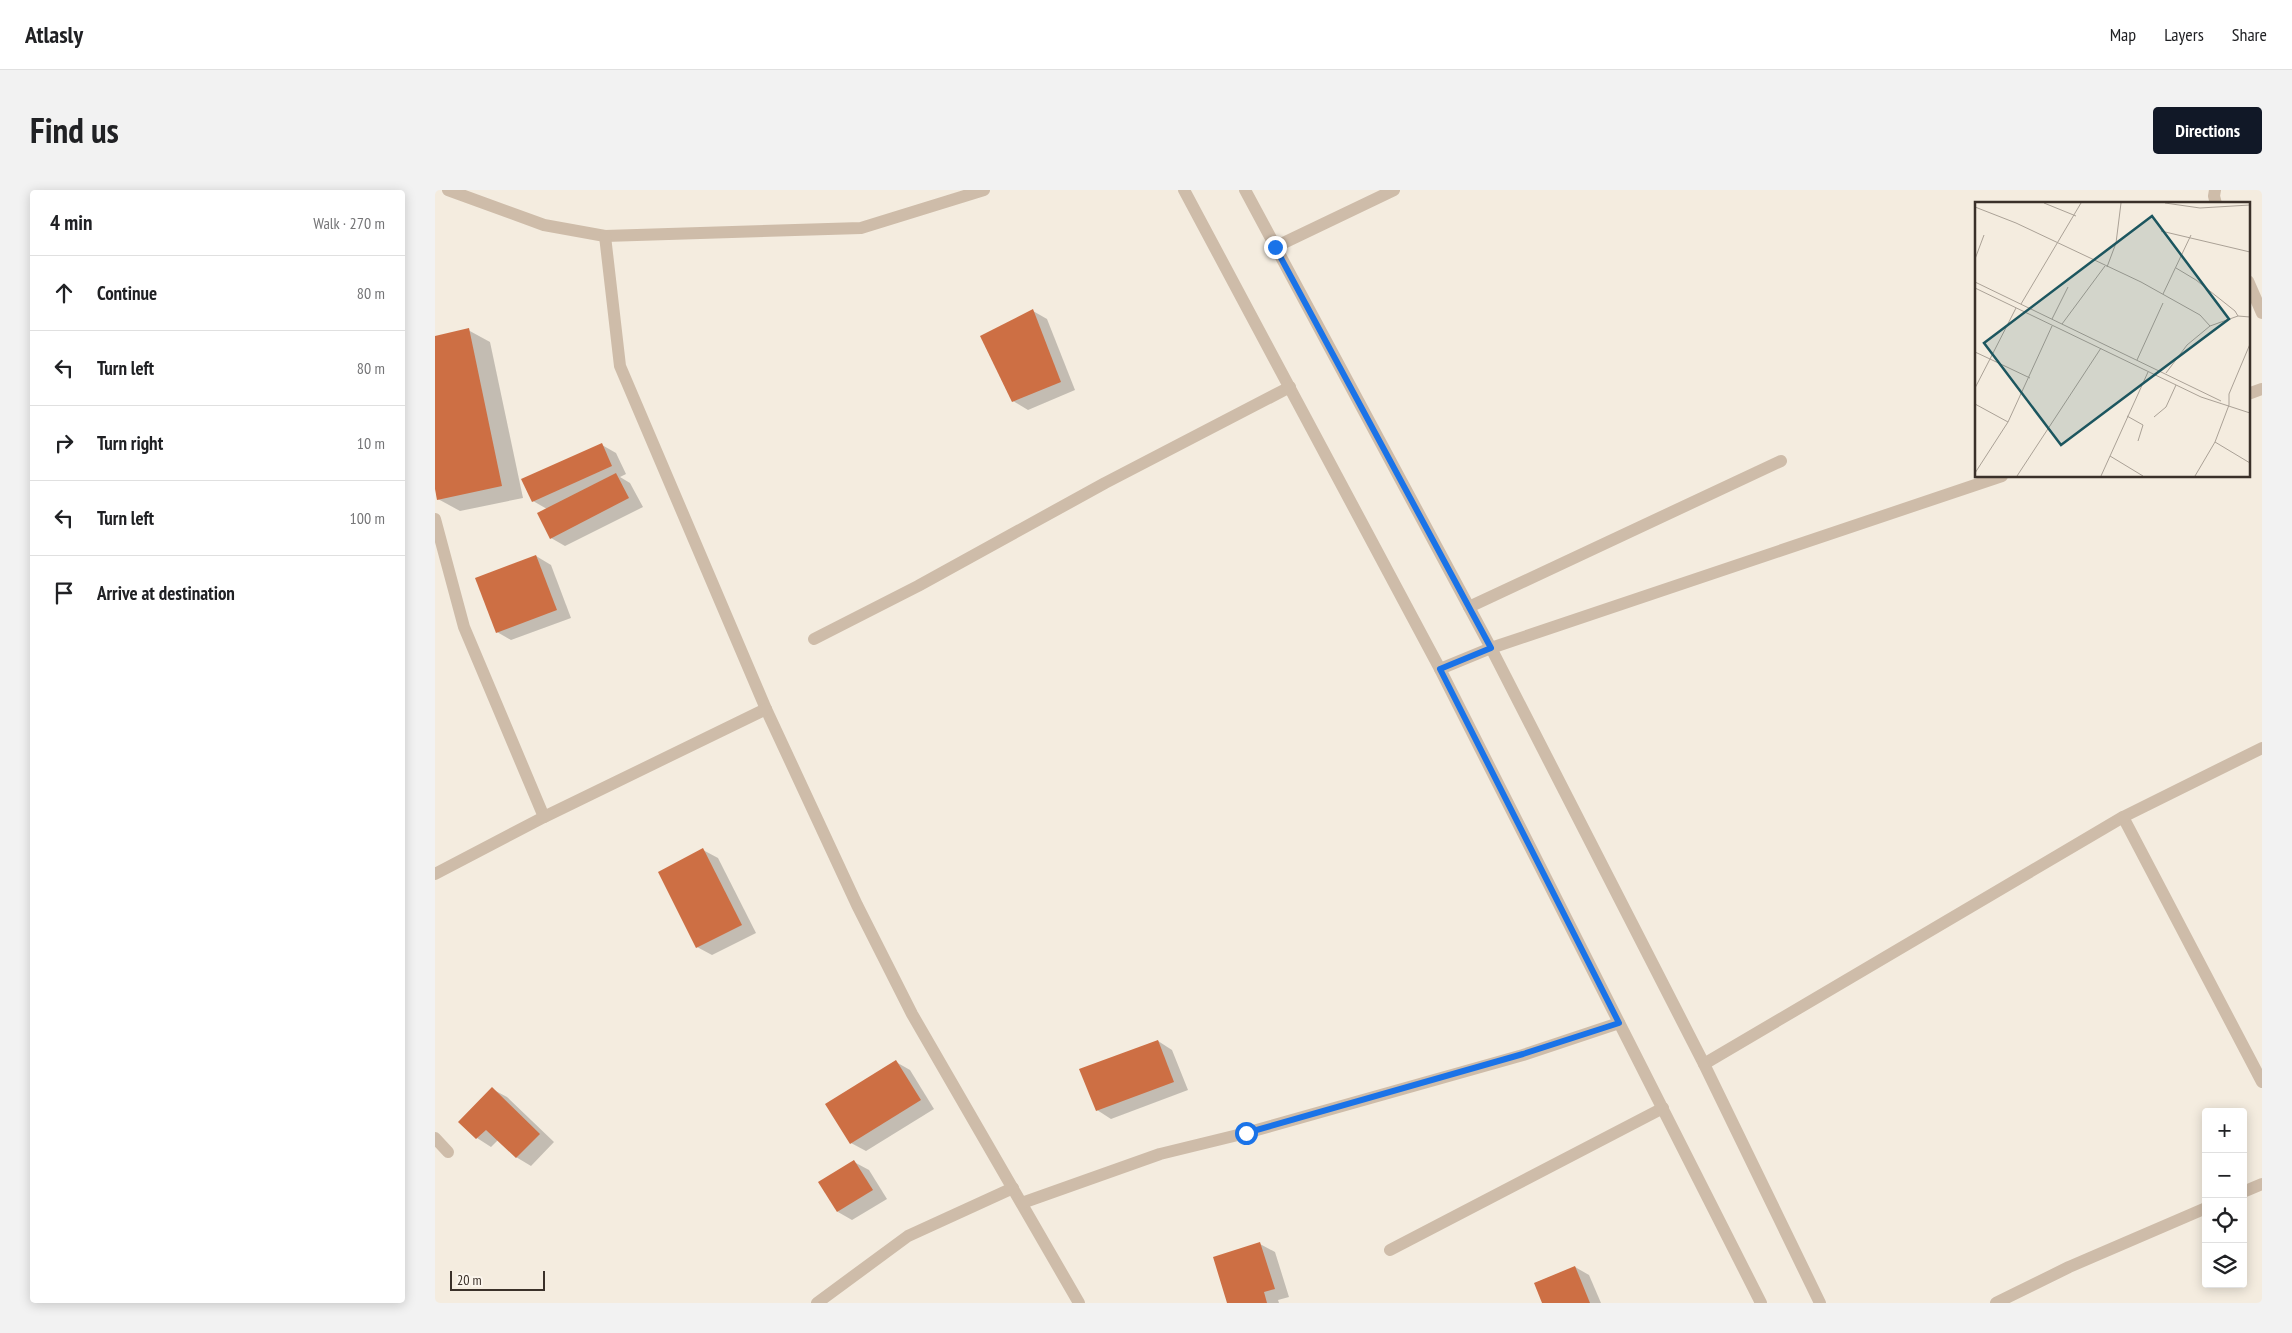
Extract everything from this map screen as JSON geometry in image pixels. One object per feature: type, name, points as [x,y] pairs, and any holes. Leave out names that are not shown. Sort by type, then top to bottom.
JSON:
[{"type":"street","points":[[448,190],[544,225],[605,236],[861,228],[984,190]]},
{"type":"street","points":[[1184,190],[1440,669],[1761,1303]]},
{"type":"street","points":[[1245,190],[1491,648],[1704,1064],[1820,1303]]},
{"type":"street","points":[[1275,247],[1394,190]]},
{"type":"street","points":[[605,236],[620,366],[766,709],[857,905],[912,1014],[1079,1303]]},
{"type":"street","points":[[2249,283],[2262,312]]},
{"type":"street","points":[[813,639],[918,586],[1105,482],[1290,386]]},
{"type":"street","points":[[2249,394],[2262,389]]},
{"type":"street","points":[[1469,607],[1781,460]]},
{"type":"street","points":[[1440,669],[1491,648],[1996,478]]},
{"type":"street","points":[[435,519],[464,627],[544,817]]},
{"type":"street","points":[[435,874],[544,817],[766,709]]},
{"type":"street","points":[[1704,1064],[2123,817],[2262,748]]},
{"type":"street","points":[[2123,817],[2262,1082]]},
{"type":"street","points":[[1022,1203],[1160,1154],[1256,1130],[1504,1060],[1619,1023]]},
{"type":"street","points":[[1390,1250],[1663,1108]]},
{"type":"street","points":[[435,1138],[448,1152]]},
{"type":"street","points":[[2247,1190],[2262,1184]]},
{"type":"street","points":[[817,1303],[908,1236],[1013,1188]]},
{"type":"street","points":[[1996,1303],[2069,1267],[2202,1210]]},
{"type":"building","points":[[1033,309],[1061,382],[1012,402],[980,336]]},
{"type":"building","points":[[469,328],[502,486],[437,500],[435,489],[435,336]]},
{"type":"building","points":[[602,443],[612,466],[532,502],[521,479]]},
{"type":"building","points":[[616,473],[629,498],[550,539],[537,513]]},
{"type":"building","points":[[536,555],[557,610],[496,633],[475,578]]},
{"type":"building","points":[[703,848],[742,925],[696,948],[658,872]]},
{"type":"building","points":[[1158,1040],[1174,1082],[1096,1111],[1079,1069]]},
{"type":"building","points":[[896,1060],[921,1100],[850,1144],[825,1104]]},
{"type":"building","points":[[492,1087],[540,1134],[516,1158],[486,1130],[476,1139],[458,1122]]},
{"type":"building","points":[[854,1160],[873,1190],[837,1212],[818,1182]]},
{"type":"building","points":[[1260,1242],[1275,1289],[1264,1292],[1267,1303],[1227,1303],[1213,1257]]},
{"type":"building","points":[[1575,1266],[1590,1303],[1542,1303],[1534,1283]]},
{"type":"route","points":[[1246,1133],[1523,1054],[1619,1023],[1440,669],[1491,648],[1275,247]]}]
